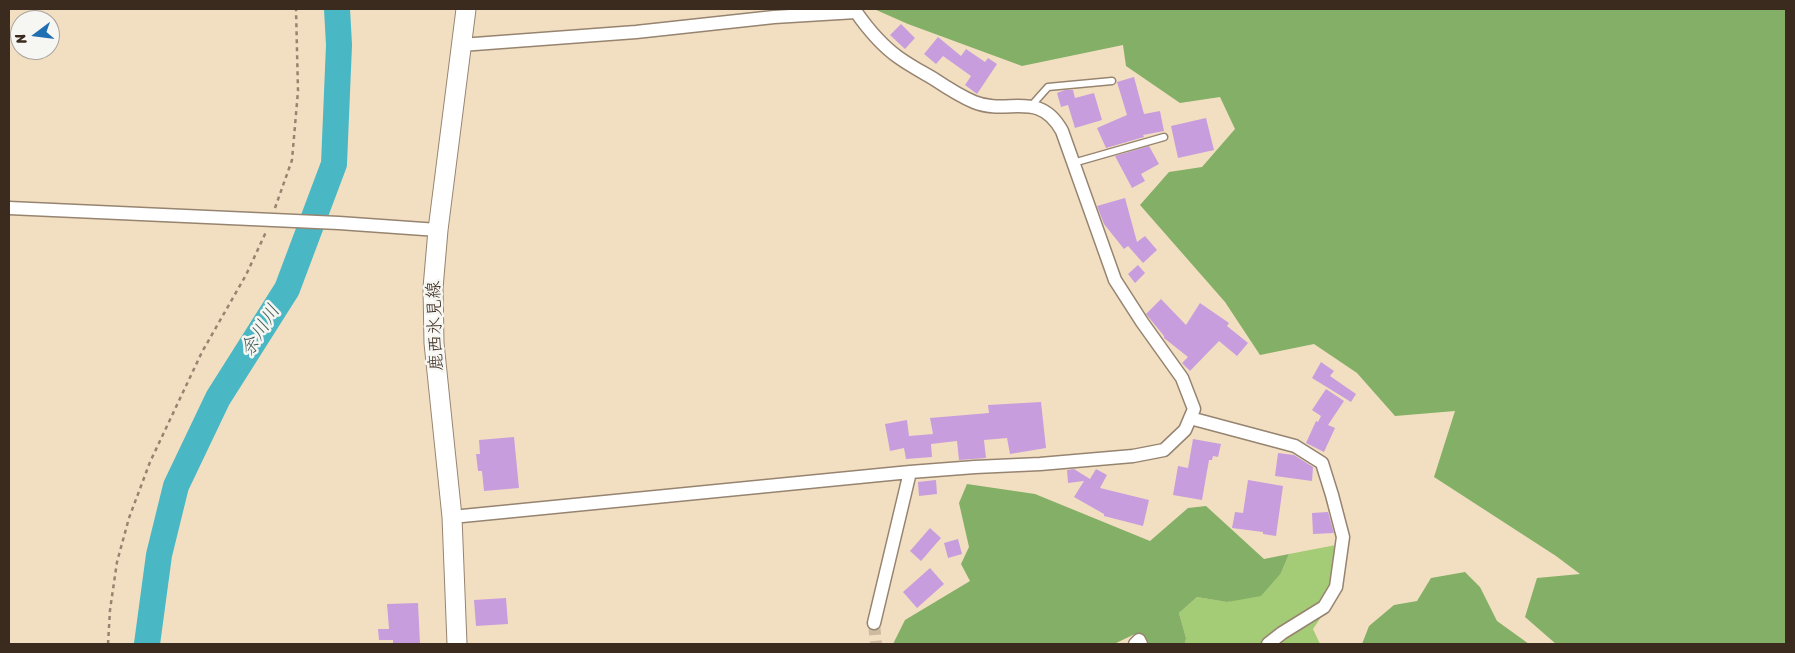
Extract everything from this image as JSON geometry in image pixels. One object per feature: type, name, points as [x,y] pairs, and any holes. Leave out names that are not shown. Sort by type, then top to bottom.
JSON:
[{"type":"main road","name":"鹿西氷見線","points":[[457,644],[452,517],[434,342],[433,288],[438,230],[466,9]]},
{"type":"street","points":[[452,517],[975,466],[1040,464],[1133,456],[1164,450],[1185,430],[1194,408],[1182,378],[1115,280],[1062,131],[1056,121],[1048,114],[1031,106],[996,107],[975,102],[952,90],[897,57],[872,33],[856,10],[636,32],[461,45]]},
{"type":"street","points":[[9,208],[339,223],[438,230]]},
{"type":"street","points":[[1190,418],[1294,446],[1322,464],[1343,537],[1336,587],[1324,607],[1268,644]]},
{"type":"street","points":[[874,623],[910,472]]},
{"type":"street","points":[[1135,644],[1139,640],[1141,644]]},
{"type":"lane","points":[[1031,106],[1048,87],[1112,81]]},
{"type":"lane","points":[[1073,162],[1164,137]]},
{"type":"path","points":[[108,644],[110,610],[117,562],[129,518],[146,471],[202,352],[246,275],[271,221],[292,160],[298,91],[296,9]]},
{"type":"green space","points":[[874,9],[1786,9],[1786,644],[1556,644],[1525,617],[1537,578],[1580,574],[1556,556],[1434,477],[1455,411],[1395,416],[1357,373],[1314,344],[1260,355],[1225,302],[1140,205],[1169,172],[1202,167],[1235,129],[1220,97],[1180,103],[1126,66],[1123,45],[1022,66],[908,24]]},
{"type":"green space","points":[[967,484],[1035,494],[1150,541],[1188,508],[1206,506],[1264,559],[1289,554],[1281,573],[1261,596],[1227,602],[1197,597],[1179,613],[1186,638],[1185,644],[1148,644],[1135,634],[1114,644],[893,644],[905,620],[970,581],[961,564],[969,547],[959,503]]},
{"type":"green space","points":[[1336,545],[1329,599],[1313,629],[1320,644],[1185,644],[1186,638],[1179,613],[1197,597],[1228,602],[1281,573],[1289,554]]},
{"type":"green space","points":[[1465,572],[1480,587],[1497,621],[1529,644],[1362,644],[1369,626],[1394,605],[1417,601],[1431,578]]},
{"type":"building","points":[[901,24],[915,38],[905,49],[890,35]]},
{"type":"building","points":[[938,37],[961,56],[966,49],[985,62],[988,58],[997,64],[977,94],[965,85],[971,76],[943,56],[936,64],[924,54]]},
{"type":"building","points":[[1134,77],[1144,114],[1160,111],[1164,131],[1143,135],[1144,137],[1106,148],[1097,128],[1127,115],[1117,82]]},
{"type":"building","points":[[1073,90],[1075,98],[1094,93],[1102,120],[1075,128],[1068,105],[1061,107],[1057,93]]},
{"type":"building","points":[[1206,118],[1214,150],[1178,158],[1171,126]]},
{"type":"building","points":[[1149,146],[1159,164],[1141,174],[1145,181],[1132,188],[1115,156]]},
{"type":"building","points":[[1125,198],[1137,242],[1145,236],[1157,250],[1143,263],[1128,246],[1124,249],[1104,224],[1097,206]]},
{"type":"building","points":[[1138,265],[1145,273],[1135,283],[1128,274]]},
{"type":"building","points":[[1161,299],[1186,325],[1200,303],[1229,323],[1227,326],[1248,343],[1237,356],[1219,341],[1190,371],[1182,363],[1188,357],[1164,338],[1146,314]]},
{"type":"building","points":[[1321,362],[1334,371],[1330,376],[1356,394],[1351,402],[1312,378]]},
{"type":"building","points":[[1326,389],[1344,401],[1328,425],[1335,428],[1324,452],[1306,443],[1316,421],[1318,422],[1321,416],[1312,410]]},
{"type":"building","points":[[1041,402],[1046,448],[1010,454],[1007,438],[984,440],[986,458],[959,460],[957,441],[931,444],[932,457],[906,459],[904,448],[890,451],[885,424],[907,420],[909,436],[933,434],[930,418],[989,413],[988,405]]},
{"type":"building","points":[[514,437],[519,488],[484,491],[482,471],[478,471],[476,454],[480,454],[479,440]]},
{"type":"building","points":[[1193,439],[1221,444],[1218,457],[1213,456],[1212,460],[1209,460],[1202,500],[1173,495],[1178,466],[1188,468]]},
{"type":"building","points":[[1278,453],[1294,455],[1313,467],[1312,481],[1275,476]]},
{"type":"building","points":[[1074,469],[1090,479],[1096,469],[1107,475],[1100,488],[1149,500],[1143,526],[1104,516],[1104,514],[1074,497],[1084,481],[1068,483],[1067,470]]},
{"type":"building","points":[[936,480],[937,494],[919,496],[918,482]]},
{"type":"building","points":[[1248,480],[1283,486],[1276,536],[1263,534],[1263,532],[1232,528],[1235,512],[1243,513]]},
{"type":"building","points":[[1328,512],[1334,533],[1313,534],[1312,513]]},
{"type":"building","points":[[930,528],[941,538],[921,561],[910,551]]},
{"type":"building","points":[[958,539],[962,554],[948,558],[944,543]]},
{"type":"building","points":[[930,568],[944,584],[917,608],[903,592]]},
{"type":"building","points":[[506,598],[508,624],[476,626],[474,600]]},
{"type":"building","points":[[418,603],[420,644],[393,644],[393,640],[379,640],[378,629],[389,629],[387,604]]},
{"type":"waterway","name":"余川川","points":[[147,644],[159,555],[176,486],[218,398],[287,289],[334,164],[339,45],[337,9]]},
{"type":"tunnel","points":[[874,623],[876,644]]}]
